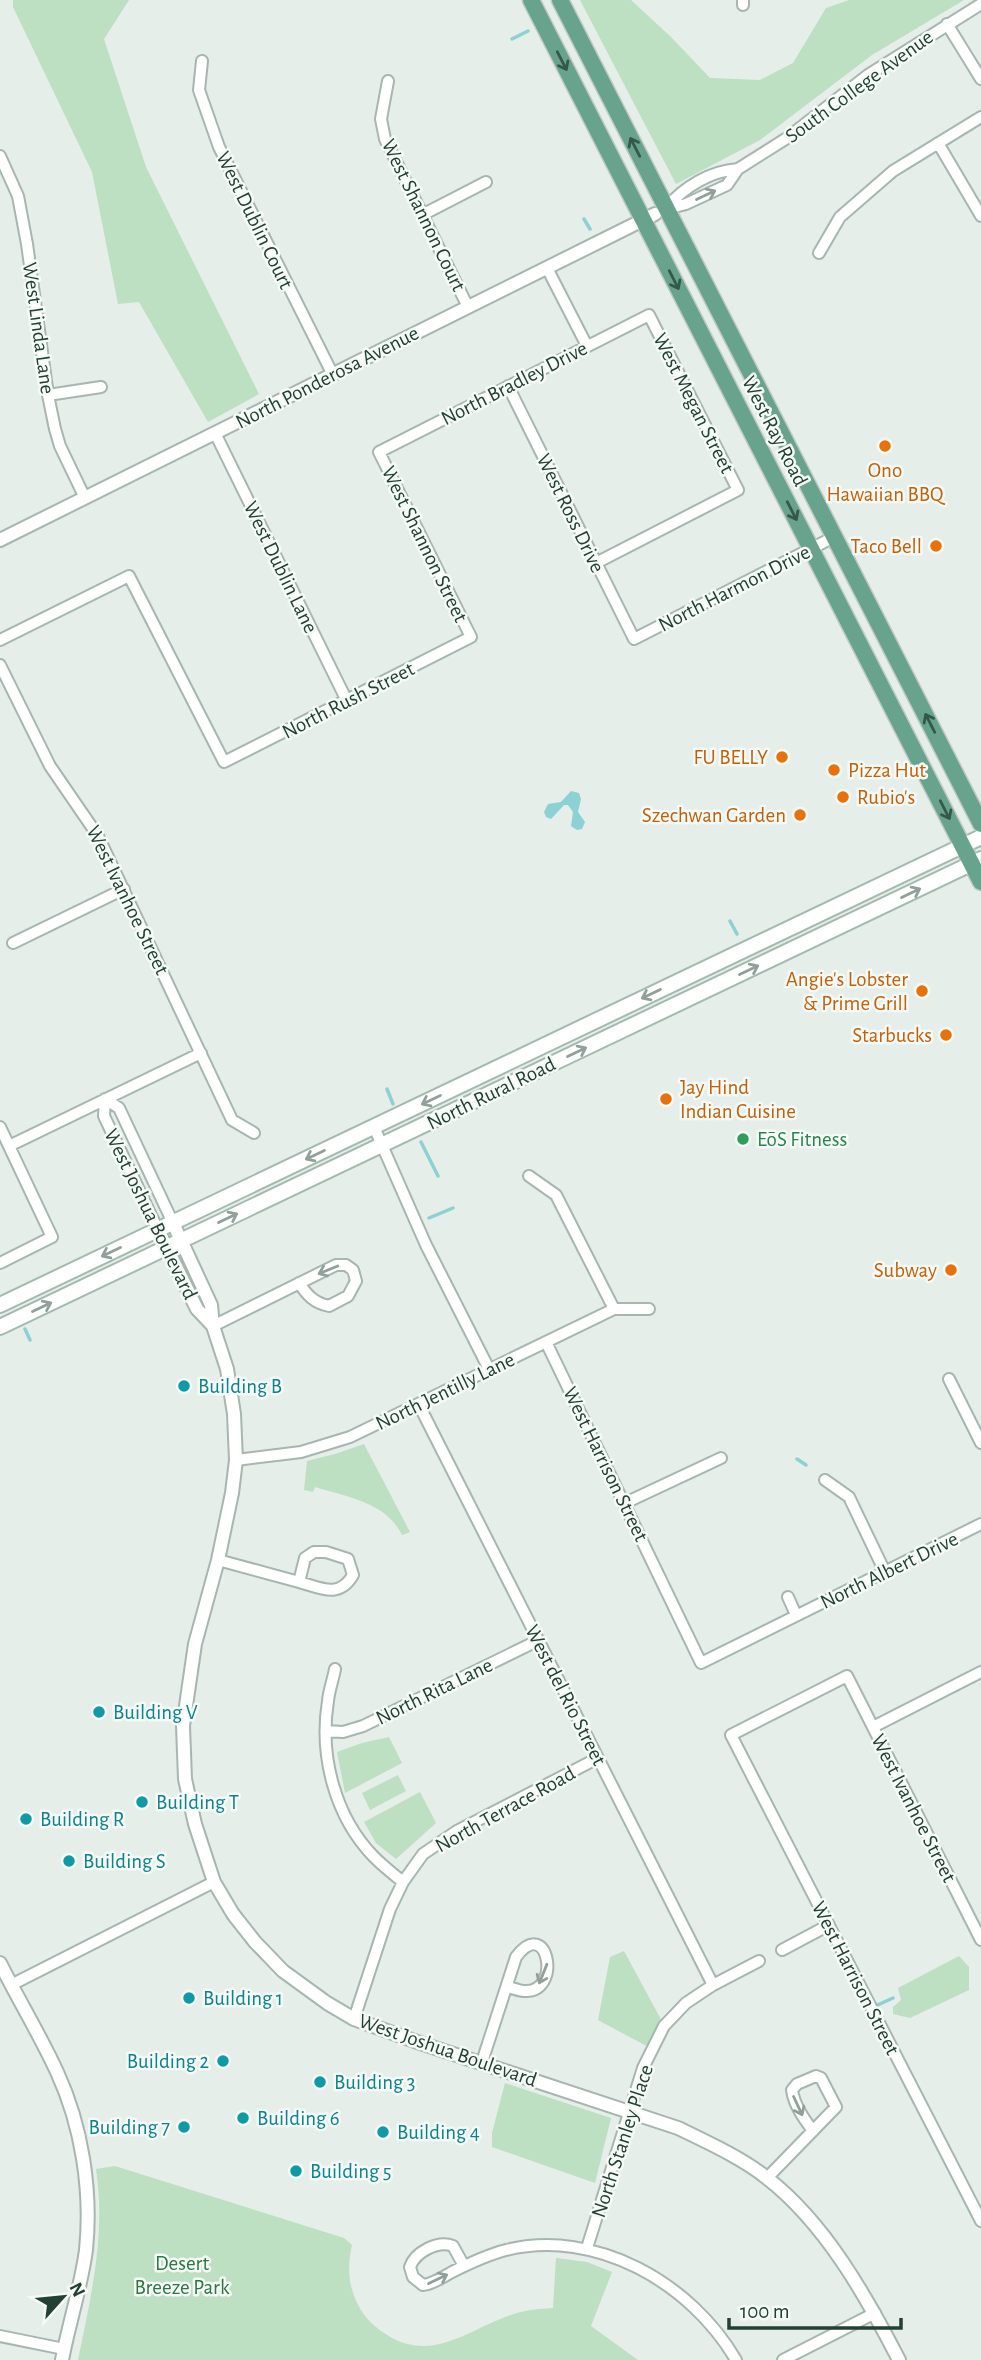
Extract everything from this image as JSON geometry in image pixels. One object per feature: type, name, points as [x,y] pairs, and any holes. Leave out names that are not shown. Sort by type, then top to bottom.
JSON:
[{"type":"main road","name":"West Ray Road","points":[[531,0],[655,214],[834,537],[975,837],[981,881]]},
{"type":"main road","name":"West Ray Road","points":[[560,0],[655,214],[812,550],[975,837]]},
{"type":"main road","name":"North Rural Road","points":[[0,1305],[975,837]]},
{"type":"main road","name":"North Rural Road","points":[[0,1327],[977,862]]},
{"type":"street","name":"South College Avenue","points":[[655,214],[679,192],[720,171],[738,169],[769,152],[868,75],[981,4]]},
{"type":"street","points":[[947,24],[981,79]]},
{"type":"street","name":"West Dublin Court","points":[[202,61],[199,90],[219,148],[332,373]]},
{"type":"street","name":"West Shannon Court","points":[[388,81],[381,119],[385,139],[468,307]]},
{"type":"street","points":[[819,253],[840,216],[893,171],[981,117]]},
{"type":"street","points":[[938,144],[981,216]]},
{"type":"street","name":"West Linda Lane","points":[[0,156],[18,196],[48,395],[60,446],[85,498]]},
{"type":"street","points":[[422,215],[486,182]]},
{"type":"street","name":"North Ponderosa Avenue","points":[[0,540],[655,214]]},
{"type":"street","points":[[547,268],[587,346]]},
{"type":"street","name":"North Bradley Drive","points":[[379,452],[649,315]]},
{"type":"street","name":"West Megan Street","points":[[596,563],[738,491],[649,315]]},
{"type":"street","name":"West Ross Drive","points":[[508,386],[634,639]]},
{"type":"street","points":[[48,395],[101,387]]},
{"type":"street","name":"West Dublin Lane","points":[[215,433],[347,701]]},
{"type":"street","name":"West Shannon Street","points":[[379,452],[471,637]]},
{"type":"street","name":"North Harmon Drive","points":[[634,639],[834,537]]},
{"type":"street","name":"North Rush Street","points":[[0,640],[129,576],[224,762],[471,637]]},
{"type":"street","name":"West Ivanhoe Street","points":[[0,664],[50,765],[91,823],[232,1120],[254,1133]]},
{"type":"street","points":[[13,943],[124,889]]},
{"type":"street","points":[[9,1146],[201,1053]]},
{"type":"street","name":"West Joshua Boulevard","points":[[213,1326],[197,1310],[158,1230],[104,1116],[105,1099],[119,1108],[211,1304],[213,1326],[232,1394],[236,1460],[233,1493],[195,1644],[183,1726],[186,1779],[195,1824],[214,1882],[233,1914],[283,1971],[354,2019],[688,2133],[767,2178],[803,2213],[851,2273],[900,2360]]},
{"type":"street","points":[[0,1127],[52,1237],[0,1263]]},
{"type":"street","points":[[374,1127],[426,1245],[489,1369]]},
{"type":"street","points":[[529,1176],[556,1195],[614,1309]]},
{"type":"street","points":[[213,1326],[299,1283],[336,1265],[346,1265],[353,1270],[356,1281],[348,1296],[329,1306],[311,1298],[299,1283]]},
{"type":"street","name":"North Jentilly Lane","points":[[236,1460],[301,1452],[340,1441],[614,1309],[649,1309]]},
{"type":"street","name":"West Harrison Street","points":[[546,1342],[701,1663]]},
{"type":"street","points":[[948,1379],[981,1443]]},
{"type":"street","name":"West del Rio Street","points":[[419,1405],[713,1985]]},
{"type":"street","points":[[625,1503],[720,1458]]},
{"type":"street","points":[[825,1480],[849,1497],[885,1572]]},
{"type":"street","name":"North Albert Drive","points":[[701,1663],[981,1524]]},
{"type":"street","points":[[218,1560],[299,1582],[334,1591],[347,1586],[353,1575],[348,1559],[326,1552],[314,1552],[305,1558],[299,1582]]},
{"type":"street","name":"North Albert Drive","points":[[788,1597],[796,1615]]},
{"type":"street","name":"North Rita Lane","points":[[326,1731],[343,1732],[363,1726],[539,1640]]},
{"type":"street","points":[[335,1669],[327,1701],[326,1731],[328,1763],[334,1792],[351,1825],[373,1856],[403,1882]]},
{"type":"street","points":[[873,1727],[981,1672]]},
{"type":"street","name":"West Ivanhoe Street","points":[[731,1735],[847,1676],[981,1940]]},
{"type":"street","name":"West Harrison Street","points":[[731,1735],[981,2221]]},
{"type":"street","name":"North Terrace Road","points":[[354,2019],[390,1909],[403,1882],[423,1853],[457,1831],[598,1758]]},
{"type":"street","points":[[11,1985],[214,1882]]},
{"type":"street","points":[[782,1950],[829,1925]]},
{"type":"street","points":[[482,2062],[516,1957],[521,1949],[531,1944],[538,1945],[545,1951],[548,1959],[543,1981],[531,1991],[508,1987]]},
{"type":"street","name":"North Stanley Place","points":[[587,2248],[643,2068],[664,2026],[686,2003],[713,1985],[759,1961]]},
{"type":"street","points":[[0,1963],[58,2072],[72,2109],[83,2154],[87,2189],[86,2248],[81,2282],[63,2354],[0,2336]]},
{"type":"street","points":[[767,2178],[813,2131],[836,2107],[821,2078],[816,2076],[797,2084],[792,2090],[793,2097],[813,2131]]},
{"type":"street","points":[[464,2266],[453,2246],[441,2244],[415,2256],[410,2267],[413,2277],[423,2285],[493,2253],[545,2245],[587,2248],[649,2274],[667,2285],[711,2323],[736,2360]]},
{"type":"street","points":[[783,2360],[875,2314]]},
{"type":"green space","points":[[13,0],[129,0],[104,39],[146,167],[259,394],[208,422],[139,302],[118,304],[92,172],[13,7]]},
{"type":"green space","points":[[580,0],[631,0],[710,78],[760,80],[793,63],[826,8],[849,0],[964,0],[872,55],[760,140],[676,184]]},
{"type":"green space","points":[[364,1444],[410,1532],[402,1535],[386,1515],[365,1502],[315,1487],[313,1492],[304,1490],[307,1461]]},
{"type":"green space","points":[[389,1737],[402,1763],[345,1793],[337,1752]]},
{"type":"green space","points":[[398,1775],[406,1791],[370,1810],[362,1793]]},
{"type":"green space","points":[[420,1792],[436,1823],[396,1859],[376,1843],[364,1822]]},
{"type":"green space","points":[[624,1951],[664,2025],[652,2049],[598,2020],[610,1957]]},
{"type":"green space","points":[[959,1956],[969,1967],[969,1990],[910,2018],[893,2014],[893,2007],[901,2000],[898,1988]]},
{"type":"green space","points":[[505,2083],[611,2118],[595,2183],[492,2147],[492,2133]]},
{"type":"green space","name":"Desert Breeze Park","points":[[115,2166],[344,2238],[352,2245],[350,2282],[360,2308],[378,2329],[410,2345],[440,2344],[516,2313],[553,2308],[556,2258],[587,2262],[612,2272],[591,2326],[638,2360],[78,2360],[96,2265],[99,2194],[96,2169]]},
{"type":"water","points":[[571,791],[579,793],[581,799],[578,812],[585,822],[582,829],[577,830],[571,826],[573,812],[568,805],[564,805],[551,819],[546,817],[544,812],[548,804],[561,802]]},
{"type":"waterway","points":[[512,39],[528,31]]},
{"type":"waterway","points":[[584,219],[590,229]]},
{"type":"waterway","points":[[730,921],[737,934]]},
{"type":"waterway","points":[[387,1089],[393,1104]]},
{"type":"waterway","points":[[421,1142],[438,1176]]},
{"type":"waterway","points":[[429,1218],[453,1208]]},
{"type":"waterway","points":[[25,1329],[30,1340]]},
{"type":"waterway","points":[[797,1459],[806,1465]]},
{"type":"waterway","points":[[873,2007],[893,1998]]},
{"type":"place","name":"Ono Hawaiian BBQ","points":[[885,446]]},
{"type":"place","name":"Taco Bell","points":[[936,546]]},
{"type":"place","name":"FU BELLY","points":[[782,757]]},
{"type":"place","name":"Pizza Hut","points":[[834,770]]},
{"type":"place","name":"Rubio's","points":[[843,797]]},
{"type":"place","name":"Szechwan Garden","points":[[800,815]]},
{"type":"place","name":"Angie's Lobster & Prime Grill","points":[[922,991]]},
{"type":"place","name":"Starbucks","points":[[946,1035]]},
{"type":"place","name":"Jay Hind Indian Cuisine","points":[[666,1099]]},
{"type":"place","name":"EōS Fitness","points":[[743,1139]]},
{"type":"place","name":"Subway","points":[[951,1270]]},
{"type":"place","name":"Building B","points":[[184,1386]]},
{"type":"place","name":"Building V","points":[[99,1712]]},
{"type":"place","name":"Building T","points":[[142,1802]]},
{"type":"place","name":"Building R","points":[[26,1819]]},
{"type":"place","name":"Building S","points":[[69,1861]]},
{"type":"place","name":"Building 1","points":[[189,1998]]},
{"type":"place","name":"Building 2","points":[[223,2061]]},
{"type":"place","name":"Building 3","points":[[320,2082]]},
{"type":"place","name":"Building 6","points":[[243,2118]]},
{"type":"place","name":"Building 7","points":[[184,2127]]},
{"type":"place","name":"Building 4","points":[[383,2132]]},
{"type":"place","name":"Building 5","points":[[296,2171]]}]
